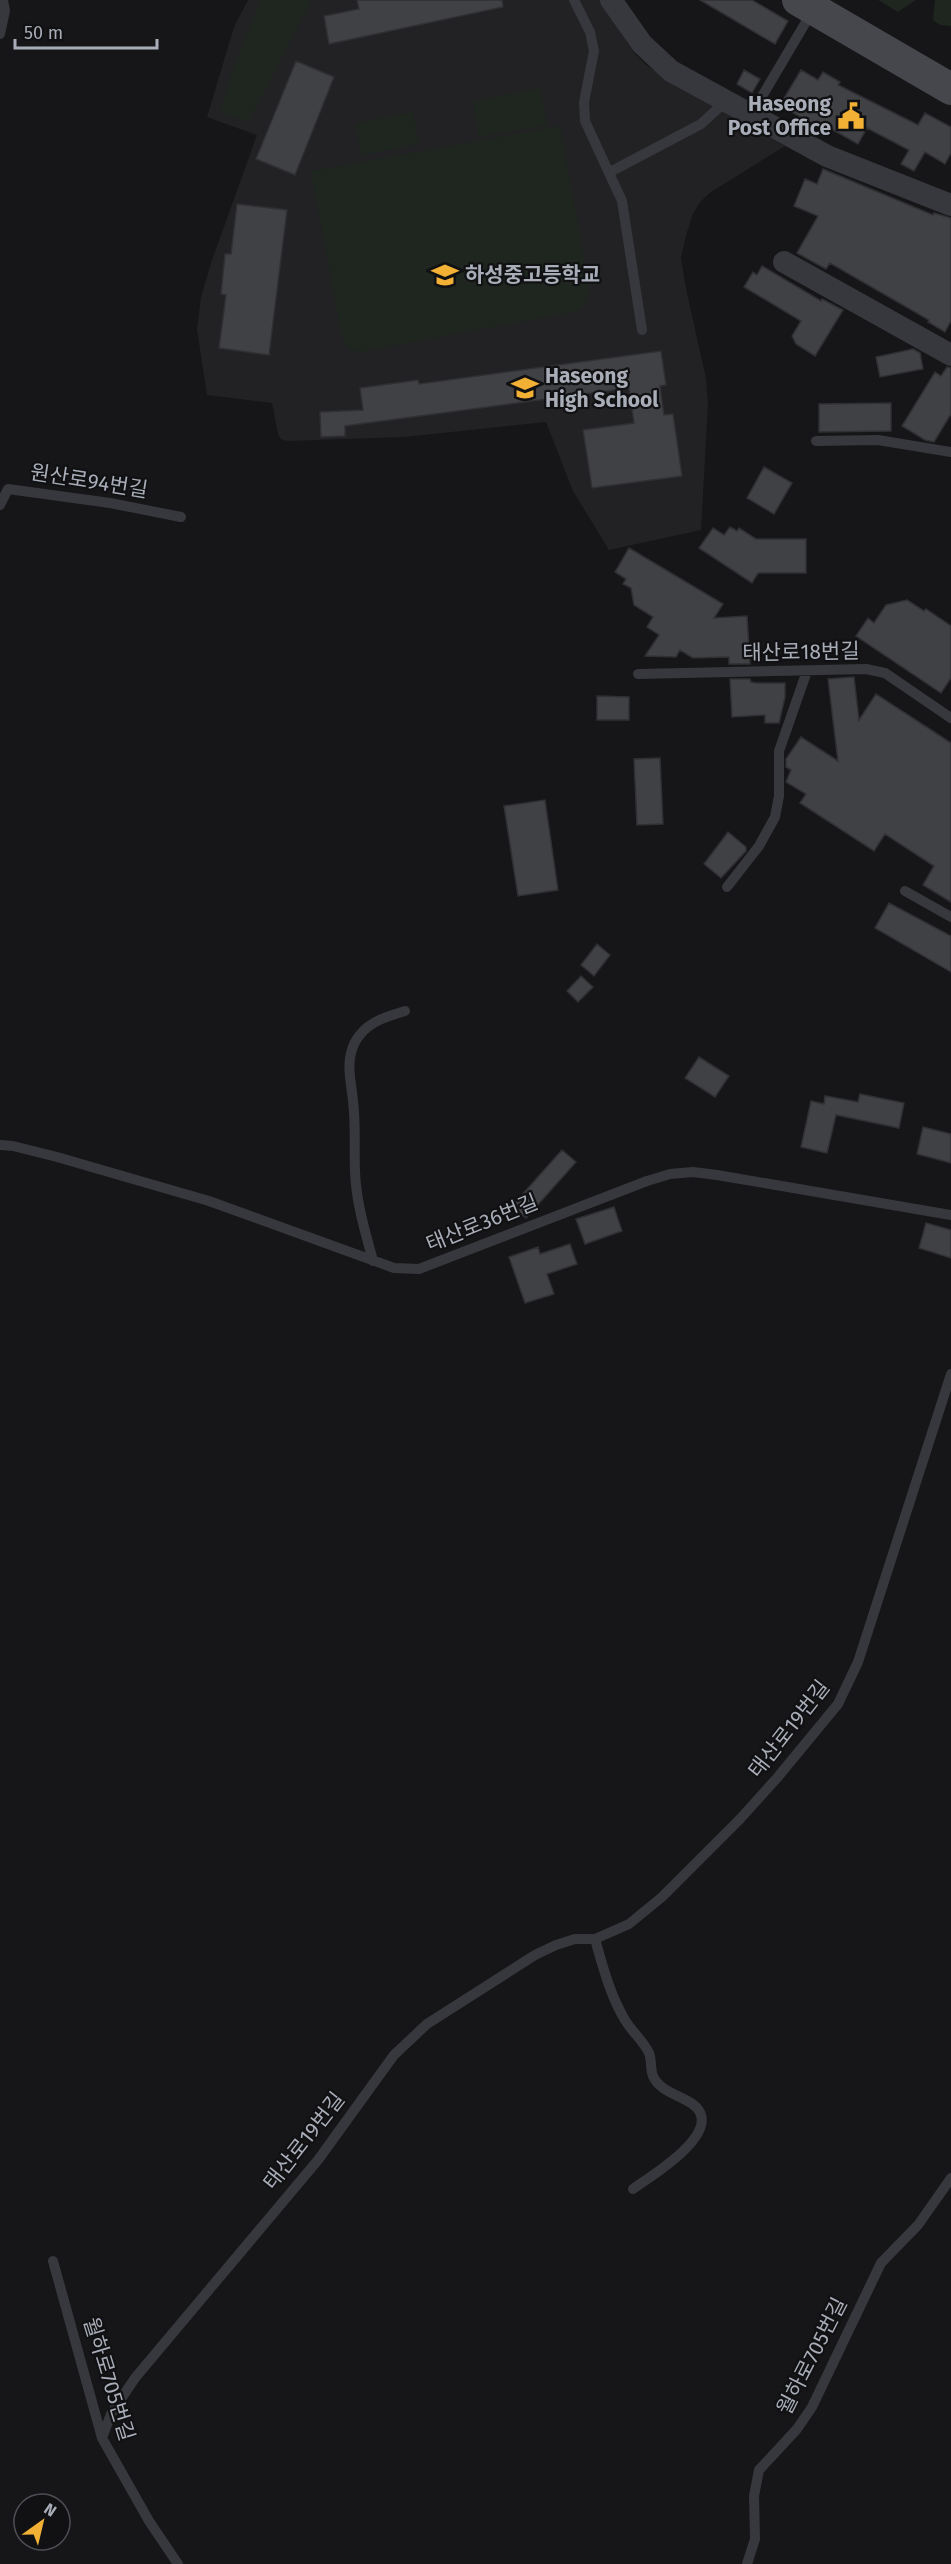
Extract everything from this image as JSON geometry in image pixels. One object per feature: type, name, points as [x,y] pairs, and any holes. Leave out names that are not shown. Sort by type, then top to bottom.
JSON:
[{"type":"main road","points":[[806,5],[951,89]]},
{"type":"street","points":[[612,0],[627,24],[656,60],[671,71],[827,156],[951,205]]},
{"type":"street","points":[[784,262],[951,355]]},
{"type":"lane","points":[[0,34],[5,11],[3,0]]},
{"type":"lane","points":[[574,0],[590,32],[594,51],[584,102],[585,121],[610,172],[625,214],[642,330]]},
{"type":"lane","points":[[751,115],[806,5]]},
{"type":"lane","points":[[610,172],[701,124],[725,102]]},
{"type":"lane","points":[[816,441],[878,440],[951,452]]},
{"type":"lane","name":"원산로94번길","points":[[0,505],[8,489],[110,503],[181,517]]},
{"type":"lane","name":"태산로18번길","points":[[638,674],[866,669],[885,673],[951,718]]},
{"type":"lane","points":[[727,887],[759,846],[775,817],[780,796],[777,762],[779,751],[807,671]]},
{"type":"lane","points":[[905,891],[951,917]]},
{"type":"lane","points":[[374,1261],[359,1210],[355,1173],[354,1102],[349,1079],[349,1061],[355,1042],[365,1029],[379,1019],[405,1011]]},
{"type":"lane","name":"태산로36번길","points":[[0,1145],[57,1157],[209,1201],[394,1268],[419,1269],[670,1174],[693,1172],[951,1215]]},
{"type":"lane","name":"태산로19번길","points":[[102,2438],[111,2414],[135,2378],[318,2160],[394,2055],[427,2024],[536,1955],[575,1939],[595,1939],[629,1924],[662,1897],[748,1811],[838,1704],[858,1662],[951,1374]]},
{"type":"lane","points":[[595,1939],[613,1999],[626,2024],[646,2048],[650,2056],[652,2076],[664,2089],[694,2104],[702,2116],[700,2130],[689,2145],[666,2166],[633,2189]]},
{"type":"lane","name":"월하로705번길","points":[[747,2564],[755,2539],[754,2496],[759,2470],[797,2429],[812,2407],[881,2263],[918,2225],[951,2178]]},
{"type":"lane","name":"월하로705번길","points":[[52,2261],[102,2438],[149,2522],[178,2564]]},
{"type":"shaded area","name":"하성중고등학교","points":[[248,0],[600,0],[634,53],[646,65],[785,146],[711,192],[700,202],[692,216],[685,239],[681,258],[706,378],[708,404],[701,530],[609,550],[573,491],[546,422],[405,437],[287,441],[281,439],[278,434],[272,403],[207,395],[197,329],[201,297],[257,135],[207,117],[234,27]]},
{"type":"shaded area","points":[[260,0],[312,0],[248,122],[220,113],[232,72]]},
{"type":"shaded area","points":[[878,0],[916,0],[898,12]]},
{"type":"shaded area","points":[[935,0],[951,0],[951,26],[940,25],[933,20]]},
{"type":"shaded area","points":[[540,88],[547,125],[479,137],[473,101]]},
{"type":"shaded area","points":[[413,112],[419,144],[362,155],[355,123]]},
{"type":"shaded area","points":[[560,126],[589,285],[588,298],[584,305],[573,312],[360,352],[348,349],[342,338],[311,171]]},
{"type":"building","points":[[357,0],[502,0],[503,7],[329,44],[324,16],[359,9]]},
{"type":"building","points":[[700,0],[752,0],[788,21],[775,44]]},
{"type":"building","points":[[296,61],[334,77],[295,175],[256,159]]},
{"type":"building","points":[[744,70],[760,79],[752,93],[737,84]]},
{"type":"building","points":[[801,70],[818,80],[823,72],[840,82],[838,85],[918,125],[925,113],[951,127],[951,153],[945,164],[925,152],[914,171],[901,164],[909,150],[867,128],[858,144],[817,121],[814,125],[780,105]]},
{"type":"building","points":[[823,169],[933,215],[934,213],[951,218],[951,321],[945,332],[928,322],[929,320],[830,263],[826,269],[797,253],[818,216],[794,206],[805,179],[817,184]]},
{"type":"building","points":[[237,204],[287,210],[269,355],[219,348],[226,295],[221,294],[225,254],[231,254]]},
{"type":"building","points":[[762,266],[821,301],[822,299],[843,310],[815,356],[796,344],[792,336],[801,321],[744,287],[753,272],[757,275]]},
{"type":"building","points":[[913,349],[920,353],[923,369],[880,377],[876,357]]},
{"type":"building","points":[[661,351],[666,385],[660,386],[664,415],[673,414],[682,476],[592,488],[583,430],[634,423],[629,388],[345,426],[345,436],[321,437],[320,412],[363,410],[360,388],[418,380],[419,384]]},
{"type":"building","points":[[947,367],[951,368],[951,414],[934,442],[925,440],[902,426],[935,372],[941,376]]},
{"type":"building","points":[[891,403],[891,431],[819,432],[819,404]]},
{"type":"building","points":[[764,467],[792,483],[774,514],[747,498]]},
{"type":"building","points":[[730,527],[737,531],[739,528],[756,539],[806,539],[806,573],[758,573],[752,583],[699,548],[713,528],[724,535]]},
{"type":"building","points":[[629,548],[723,604],[714,618],[747,616],[750,664],[729,664],[729,657],[693,658],[680,650],[676,657],[645,656],[659,635],[647,627],[653,617],[634,605],[631,588],[623,584],[626,579],[615,572]]},
{"type":"building","points":[[907,600],[924,611],[926,609],[951,626],[951,678],[941,693],[856,636],[868,618],[874,623],[886,605]]},
{"type":"building","points":[[854,677],[859,720],[876,694],[951,743],[951,902],[923,885],[934,866],[885,834],[874,851],[800,803],[806,794],[786,782],[791,770],[786,767],[786,759],[801,737],[838,761],[828,679]]},
{"type":"building","points":[[730,679],[750,679],[751,682],[756,683],[785,683],[785,697],[779,723],[765,723],[765,715],[732,717]]},
{"type":"building","points":[[597,696],[629,697],[629,720],[597,720]]},
{"type":"building","points":[[660,758],[663,824],[637,825],[634,759]]},
{"type":"building","points":[[545,800],[558,890],[518,896],[504,806]]},
{"type":"building","points":[[728,832],[746,847],[746,851],[721,878],[704,864]]},
{"type":"building","points":[[889,903],[951,936],[951,972],[875,928]]},
{"type":"building","points":[[597,944],[610,955],[594,976],[581,965]]},
{"type":"building","points":[[581,976],[593,987],[578,1002],[567,991]]},
{"type":"building","points":[[699,1057],[729,1076],[715,1097],[685,1078]]},
{"type":"building","points":[[860,1094],[904,1103],[899,1128],[836,1115],[827,1153],[801,1147],[811,1101],[824,1104],[825,1096],[858,1102]]},
{"type":"building","points":[[923,1127],[951,1134],[951,1163],[917,1154]]},
{"type":"building","points":[[562,1150],[576,1162],[526,1218],[512,1206]]},
{"type":"building","points":[[614,1207],[622,1231],[585,1244],[576,1219]]},
{"type":"building","points":[[926,1223],[951,1230],[951,1258],[919,1248]]},
{"type":"building","points":[[570,1244],[577,1264],[547,1274],[554,1294],[525,1303],[509,1257],[538,1247],[540,1254]]},
{"type":"place","name":"Haseong Post Office","points":[[851,116]]},
{"type":"place","name":"하성중고등학교","points":[[445,275]]},
{"type":"place","name":"Haseong High School","points":[[525,388]]}]
